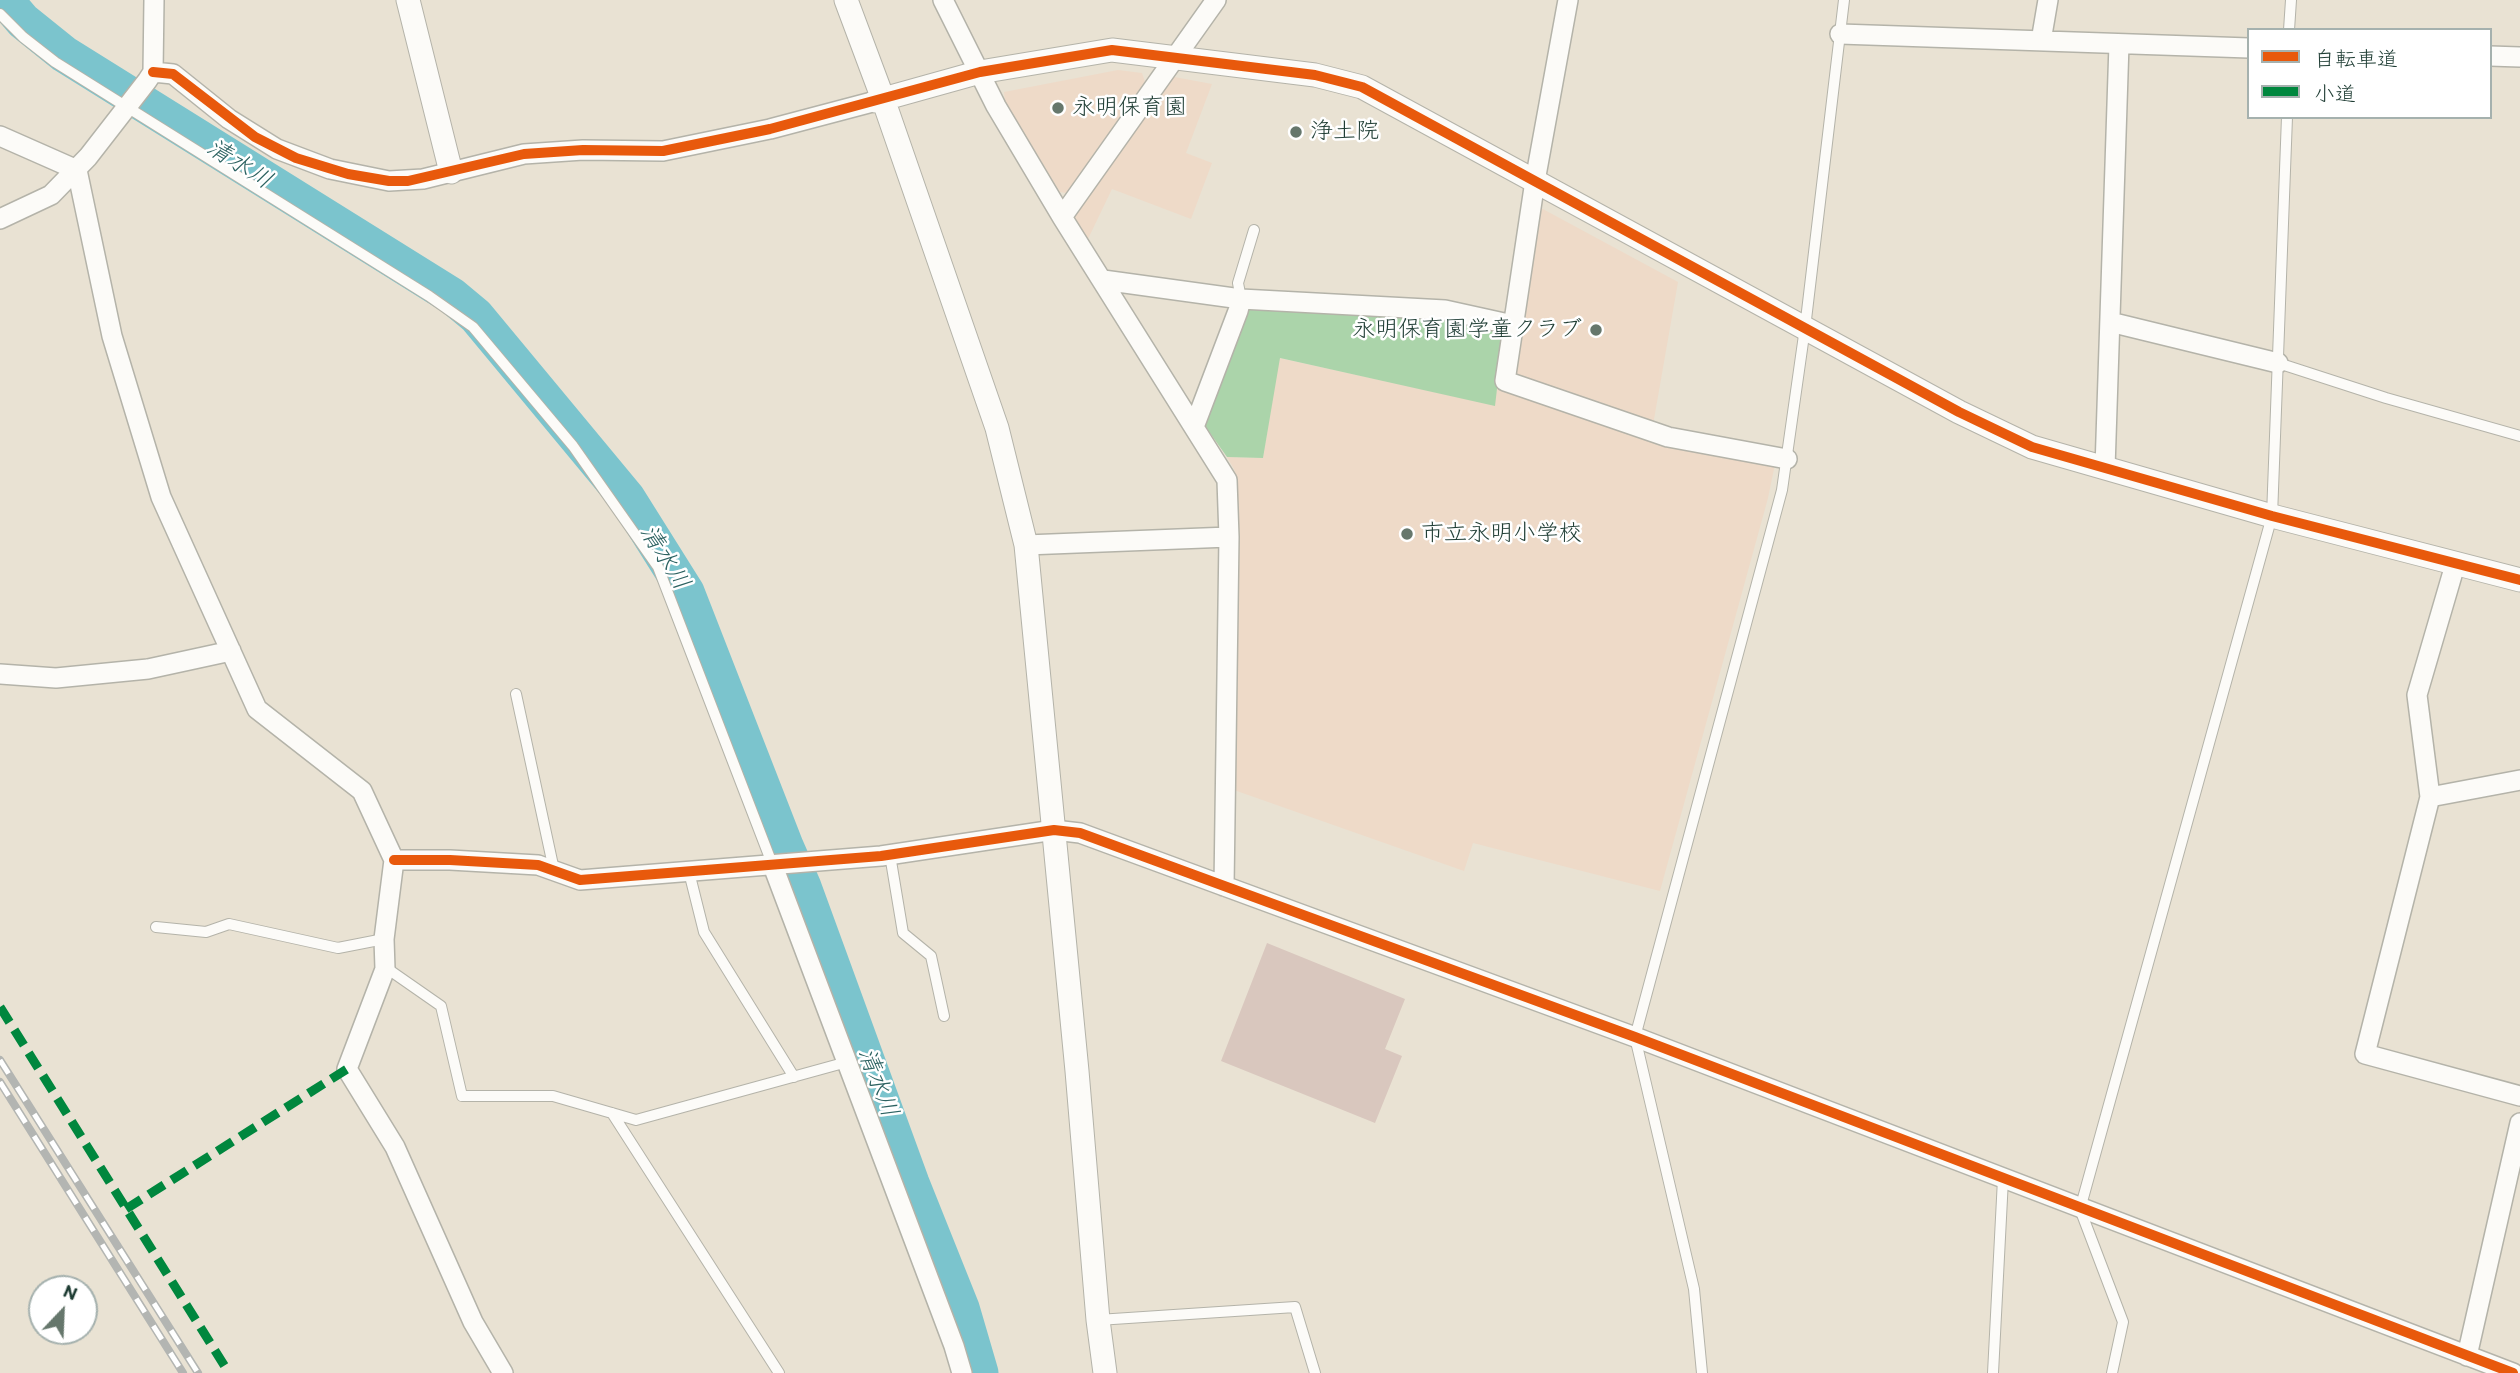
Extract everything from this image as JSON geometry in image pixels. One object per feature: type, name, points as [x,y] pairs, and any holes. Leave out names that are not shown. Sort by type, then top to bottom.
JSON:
[{"type":"street","points":[[0,219],[51,195],[76,170],[153,72],[154,0]]},
{"type":"street","points":[[408,0],[451,172]]},
{"type":"street","points":[[846,0],[997,428],[1026,545],[1105,1373]]},
{"type":"street","points":[[943,0],[996,106],[1062,217],[1227,480],[1229,537],[1224,886]]},
{"type":"street","points":[[1062,217],[1216,0]]},
{"type":"street","points":[[1568,0],[1535,181],[1505,381],[1668,437],[1787,459]]},
{"type":"street","points":[[2041,41],[2048,0]]},
{"type":"street","points":[[1840,34],[2247,48]]},
{"type":"street","points":[[2105,468],[2119,44]]},
{"type":"street","points":[[153,72],[173,74],[255,137],[314,165],[389,181],[408,181],[524,154],[583,150],[663,151],[770,129],[981,72],[1112,50],[1315,75],[1362,87],[1959,412],[2032,447],[2272,516],[2520,580]]},
{"type":"street","points":[[2492,56],[2520,57]]},
{"type":"street","points":[[0,136],[76,170]]},
{"type":"street","points":[[76,170],[112,336],[162,497],[257,709],[362,791],[394,860],[384,939],[385,966],[347,1069],[395,1147],[473,1322],[503,1373]]},
{"type":"street","points":[[1103,280],[1241,299],[1445,310],[1513,325]]},
{"type":"street","points":[[1194,427],[1241,299]]},
{"type":"street","points":[[2110,322],[2278,363]]},
{"type":"street","points":[[1026,545],[1229,537]]},
{"type":"street","points":[[2455,565],[2417,695],[2430,797],[2365,1054],[2520,1096]]},
{"type":"street","points":[[0,674],[56,678],[122,672],[231,651]]},
{"type":"street","points":[[2430,797],[2520,780]]},
{"type":"street","points":[[394,860],[538,865],[580,880],[890,855],[1054,831],[1080,833],[1635,1037],[2512,1373]]},
{"type":"street","points":[[773,866],[954,1346],[961,1373]]},
{"type":"street","points":[[2467,1356],[2520,1123]]},
{"type":"lane","points":[[1702,1373],[1694,1289],[1635,1037],[1782,490],[1805,328],[1844,0]]},
{"type":"lane","points":[[2289,28],[2291,0]]},
{"type":"lane","points":[[0,14],[23,37],[55,62],[429,296],[474,327],[573,446],[658,567],[773,866]]},
{"type":"lane","points":[[2112,1373],[2123,1322],[2080,1209],[2272,516],[2287,119]]},
{"type":"lane","points":[[1241,299],[1237,283],[1254,230]]},
{"type":"lane","points":[[2278,363],[2386,398],[2520,436]]},
{"type":"lane","points":[[516,694],[554,871]]},
{"type":"lane","points":[[890,855],[902,933],[931,956],[944,1016]]},
{"type":"lane","points":[[688,873],[704,932],[794,1077]]},
{"type":"lane","points":[[156,927],[206,932],[229,924],[338,948],[384,939]]},
{"type":"lane","points":[[385,966],[441,1006],[462,1096],[553,1096],[636,1119],[847,1062]]},
{"type":"lane","points":[[612,1113],[779,1373]]},
{"type":"lane","points":[[1993,1373],[2003,1179]]},
{"type":"lane","points":[[1098,1320],[1295,1307],[1315,1373]]},
{"type":"shaded area","points":[[1118,70],[1142,73],[1145,82],[1066,193],[1060,192],[1005,102],[1004,92]]},
{"type":"shaded area","points":[[1169,76],[1212,84],[1186,153],[1212,163],[1191,219],[1112,189],[1088,239],[1072,218]]},
{"type":"shaded area","name":"永明保育園学童クラブ","points":[[1541,208],[1678,282],[1653,425],[1515,377]]},
{"type":"shaded area","points":[[1279,358],[1494,405],[1497,387],[1665,444],[1775,464],[1660,891],[1473,843],[1464,871],[1234,790],[1238,488],[1234,469],[1227,457],[1263,458]]},
{"type":"green space","points":[[1251,306],[1440,315],[1504,329],[1495,406],[1280,358],[1263,458],[1227,457],[1205,426],[1207,413],[1244,311]]},
{"type":"building","points":[[1267,943],[1405,999],[1385,1049],[1402,1056],[1375,1123],[1221,1061]]},
{"type":"waterway","name":"清水川","points":[[5,0],[23,21],[64,54],[452,296],[476,316],[627,498],[686,592],[803,887],[911,1183],[961,1308],[980,1373]]},
{"type":"railway","points":[[0,1060],[198,1373]]},
{"type":"railway","points":[[0,1082],[183,1373]]},
{"type":"marked path","points":[[0,1007],[229,1373]]},
{"type":"marked path","points":[[126,1209],[347,1069]]},
{"type":"cycle path","points":[[153,72],[173,74],[255,137],[296,158],[348,174],[389,181],[408,181],[524,154],[583,150],[663,151],[770,129],[980,72],[1112,50],[1315,75],[1362,87],[1959,412],[2032,447],[2272,516],[2520,580]]},
{"type":"cycle path","points":[[394,860],[538,865],[580,880],[881,856],[1054,830],[1080,833],[1635,1037],[2513,1373]]},
{"type":"place","name":"永明保育園","points":[[1058,108]]},
{"type":"place","name":"浄土院","points":[[1296,132]]},
{"type":"place","name":"永明保育園学童クラブ","points":[[1596,330]]},
{"type":"place","name":"市立永明小学校","points":[[1407,534]]}]
